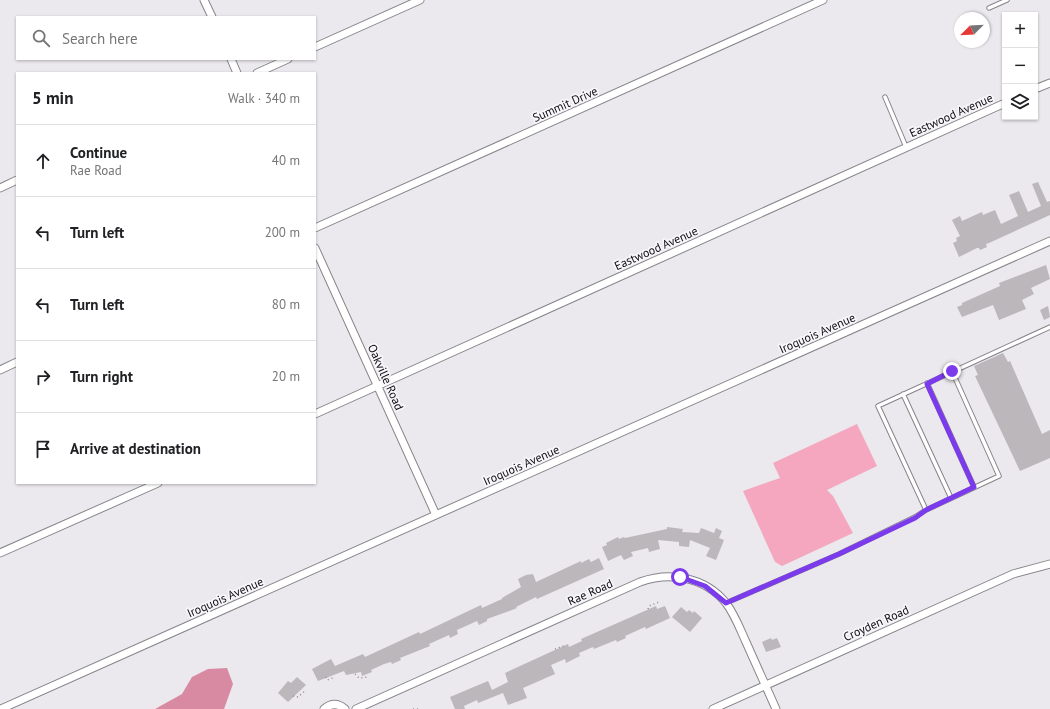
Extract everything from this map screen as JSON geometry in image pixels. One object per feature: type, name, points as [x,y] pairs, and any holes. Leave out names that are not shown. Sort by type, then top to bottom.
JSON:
[{"type":"street","points":[[204,0],[212,16]]},
{"type":"street","points":[[316,47],[420,0]]},
{"type":"street","name":"Summit Drive","points":[[316,228],[823,0]]},
{"type":"street","points":[[231,60],[237,72]]},
{"type":"street","points":[[259,72],[286,60]]},
{"type":"street","points":[[1038,89],[1050,83]]},
{"type":"street","name":"Eastwood Avenue","points":[[316,414],[1002,104]]},
{"type":"street","points":[[0,188],[16,180]]},
{"type":"street","name":"Iroquois Avenue","points":[[1,709],[1050,241]]},
{"type":"street","name":"Oakville Road","points":[[316,250],[436,515]]},
{"type":"street","points":[[0,370],[16,362]]},
{"type":"street","points":[[0,553],[156,484]]},
{"type":"street","name":"Croyden Road","points":[[713,709],[1013,574],[1050,564]]},
{"type":"street","name":"Rae Road","points":[[356,709],[648,579],[670,576],[693,581],[705,586],[726,603],[735,618],[776,709]]},
{"type":"street","points":[[324,709],[334,704],[340,705],[346,709]]},
{"type":"lane","points":[[989,8],[1007,0]]},
{"type":"lane","points":[[885,97],[906,147]]},
{"type":"lane","points":[[926,510],[878,406],[952,371],[1050,328]]},
{"type":"lane","points":[[726,603],[839,554],[915,518],[926,510],[999,476],[952,371]]},
{"type":"lane","points":[[927,384],[974,487]]},
{"type":"lane","points":[[903,394],[951,498]]},
{"type":"path","points":[[648,609],[649,606],[659,602]]},
{"type":"path","points":[[555,649],[566,645]]},
{"type":"path","points":[[355,674],[359,678],[369,677]]},
{"type":"path","points":[[326,677],[327,680],[335,677]]},
{"type":"path","points":[[293,696],[298,697],[306,690]]},
{"type":"path","points":[[413,709],[419,709]]},
{"type":"shaded area","points":[[857,424],[877,466],[827,490],[833,496],[853,533],[782,566],[775,562],[743,491],[780,478],[773,463]]},
{"type":"shaded area","points":[[227,668],[233,684],[224,709],[155,709],[182,694],[192,677],[208,669]]},
{"type":"building","points":[[1038,182],[1047,202],[1050,201],[1050,215],[986,244],[987,247],[980,250],[977,248],[959,257],[953,243],[957,241],[956,238],[960,236],[952,220],[960,216],[962,221],[982,212],[983,215],[995,210],[1001,224],[1018,216],[1009,195],[1019,191],[1028,212],[1041,206],[1032,184]]},
{"type":"building","points":[[1046,265],[1050,279],[1031,288],[1034,294],[1022,300],[1026,309],[999,320],[993,305],[962,317],[957,307],[962,305],[962,303],[1000,286],[999,283]]},
{"type":"building","points":[[1048,306],[1050,317],[1044,320],[1040,310]]},
{"type":"building","points":[[1003,353],[1008,362],[1010,361],[1042,434],[1050,430],[1050,458],[1020,471],[975,376],[978,375],[974,366]]},
{"type":"building","points":[[667,527],[683,529],[682,532],[699,533],[701,528],[714,533],[716,528],[722,531],[719,538],[724,540],[716,560],[706,556],[710,548],[690,540],[689,547],[679,546],[679,542],[658,540],[660,549],[649,552],[648,548],[631,552],[633,556],[624,560],[621,555],[608,561],[602,547],[607,545],[606,543],[618,537],[619,539],[625,538],[667,529]]},
{"type":"building","points":[[599,558],[604,569],[537,599],[536,597],[516,607],[517,608],[487,619],[487,621],[479,625],[477,621],[457,630],[458,634],[450,638],[449,635],[429,644],[430,646],[400,658],[401,660],[392,664],[391,662],[384,664],[371,670],[372,672],[362,676],[361,672],[346,675],[344,671],[318,681],[312,669],[331,659],[335,666],[363,654],[365,657],[419,632],[420,634],[481,605],[482,608],[502,599],[521,587],[518,579],[526,575],[533,574],[536,582],[581,561],[581,563],[589,559],[591,562]]},
{"type":"building","points":[[656,606],[657,609],[665,606],[670,618],[646,629],[645,627],[625,636],[626,638],[617,642],[616,640],[579,653],[580,656],[566,663],[565,659],[551,665],[555,674],[523,688],[527,698],[508,705],[503,693],[478,703],[477,700],[464,706],[465,709],[455,709],[450,697],[488,681],[492,690],[508,682],[505,673],[568,644],[569,647],[582,641],[581,639]]},
{"type":"building","points":[[681,607],[687,612],[689,610],[693,613],[694,611],[702,618],[690,632],[672,617]]},
{"type":"building","points":[[771,638],[772,640],[777,638],[781,647],[766,652],[762,642]]},
{"type":"building","points":[[297,677],[306,685],[288,702],[278,693],[288,681],[291,683]]},
{"type":"route","points":[[680,577],[705,586],[716,593],[726,603],[839,554],[915,518],[926,510],[974,487],[927,384],[952,371]]}]
